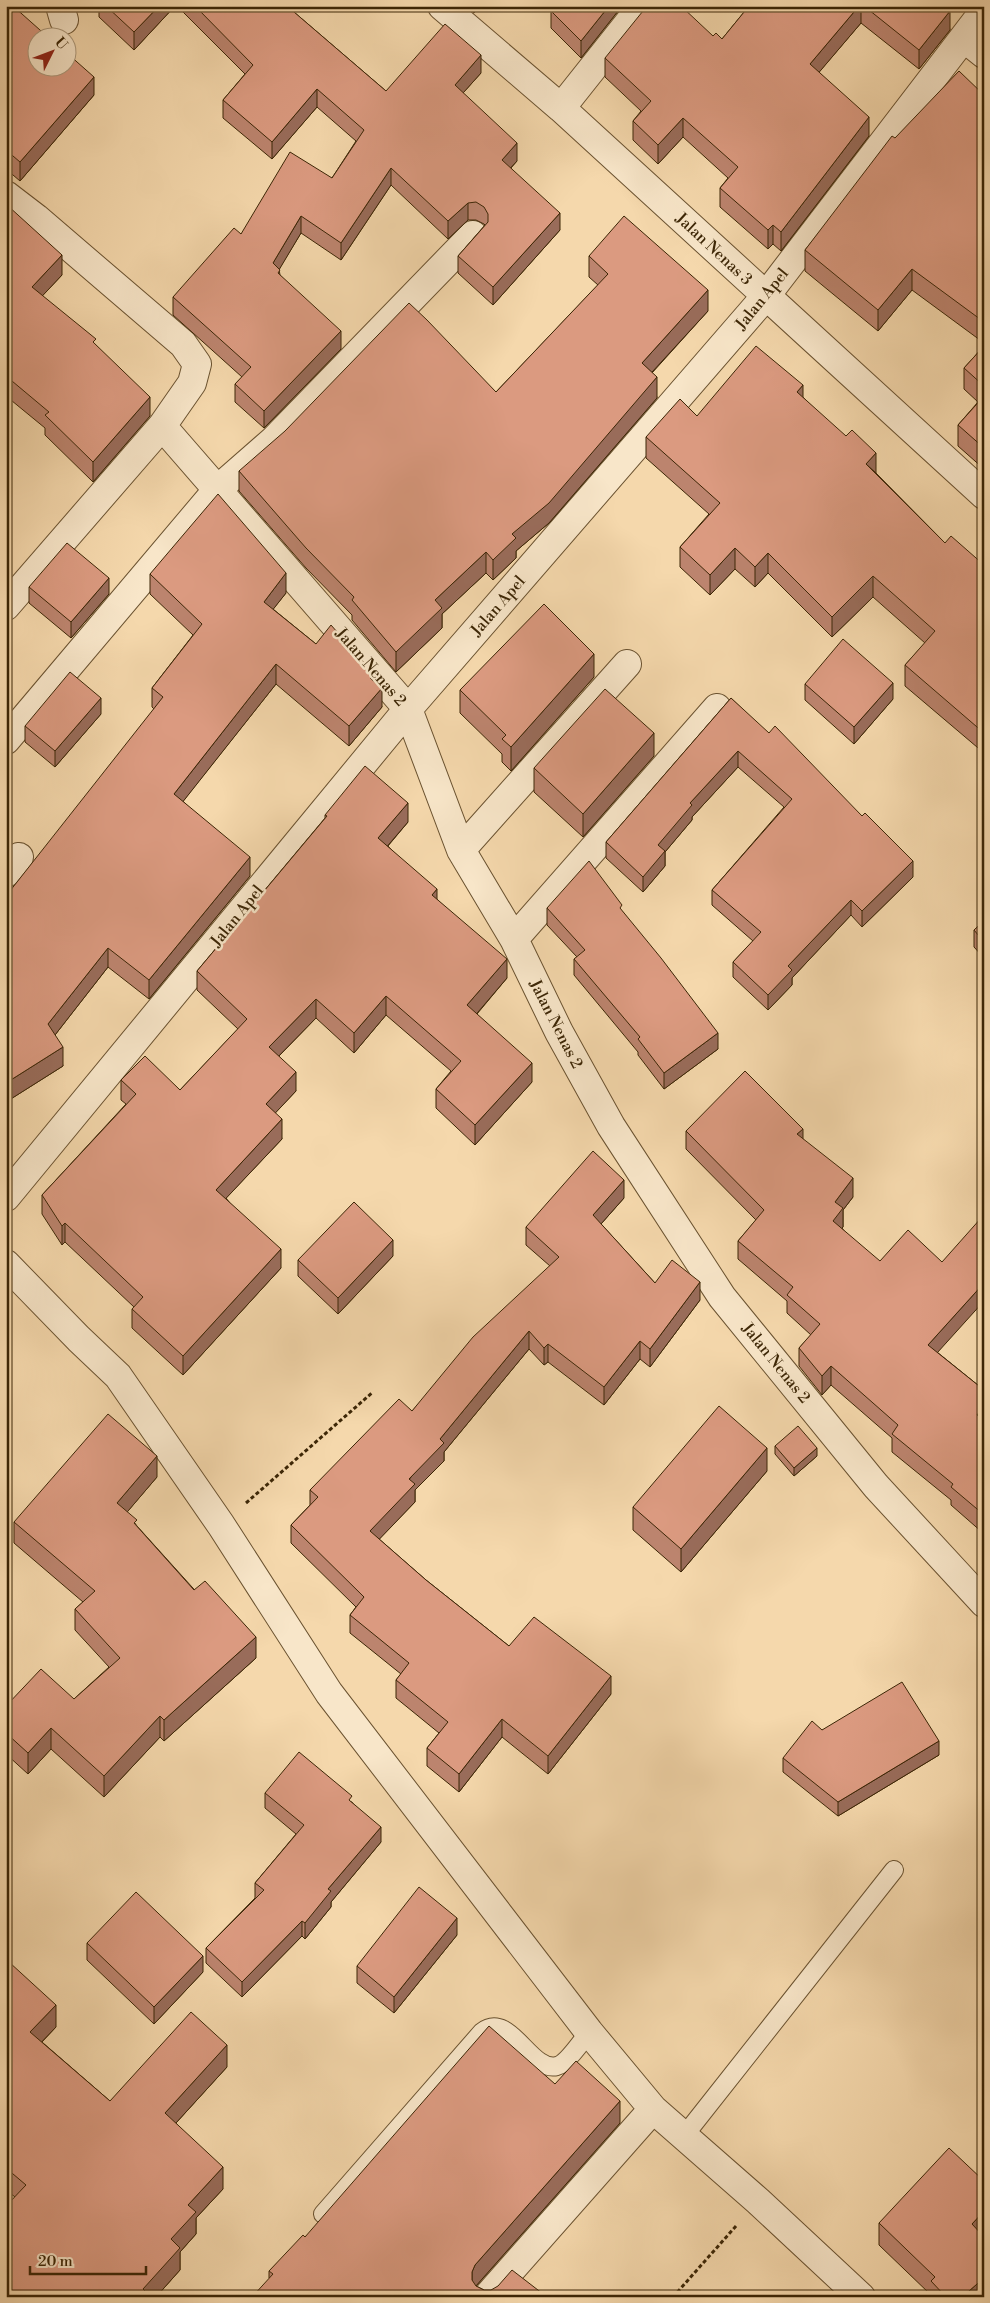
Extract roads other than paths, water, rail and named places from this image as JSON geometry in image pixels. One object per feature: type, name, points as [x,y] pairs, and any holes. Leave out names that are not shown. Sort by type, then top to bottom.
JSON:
[{"type":"street","name":"Jalan Nenas 3","points":[[442,6],[562,108],[765,297],[984,495]]},
{"type":"street","points":[[562,108],[642,6]]},
{"type":"street","name":"Jalan Apel","points":[[6,1197],[408,710],[765,297],[974,46],[984,11]]},
{"type":"street","points":[[6,195],[183,344],[193,355],[197,364],[192,383],[162,426],[6,606]]},
{"type":"street","points":[[6,740],[218,489],[274,440],[473,236]]},
{"type":"street","name":"Jalan Nenas 2","points":[[162,426],[408,710],[461,850],[514,939],[559,1032],[611,1126],[722,1297],[876,1486],[984,1603]]},
{"type":"street","points":[[461,850],[627,664]]},
{"type":"street","points":[[514,939],[717,708]]},
{"type":"street","points":[[6,1264],[118,1376],[222,1525],[329,1693],[590,2032],[653,2109],[758,2201],[861,2297]]},
{"type":"street","points":[[487,2297],[653,2109]]},
{"type":"lane","points":[[684,2136],[894,1870]]},
{"type":"lane","points":[[323,2214],[489,2026],[498,2026],[547,2066],[558,2066],[590,2032]]}]
